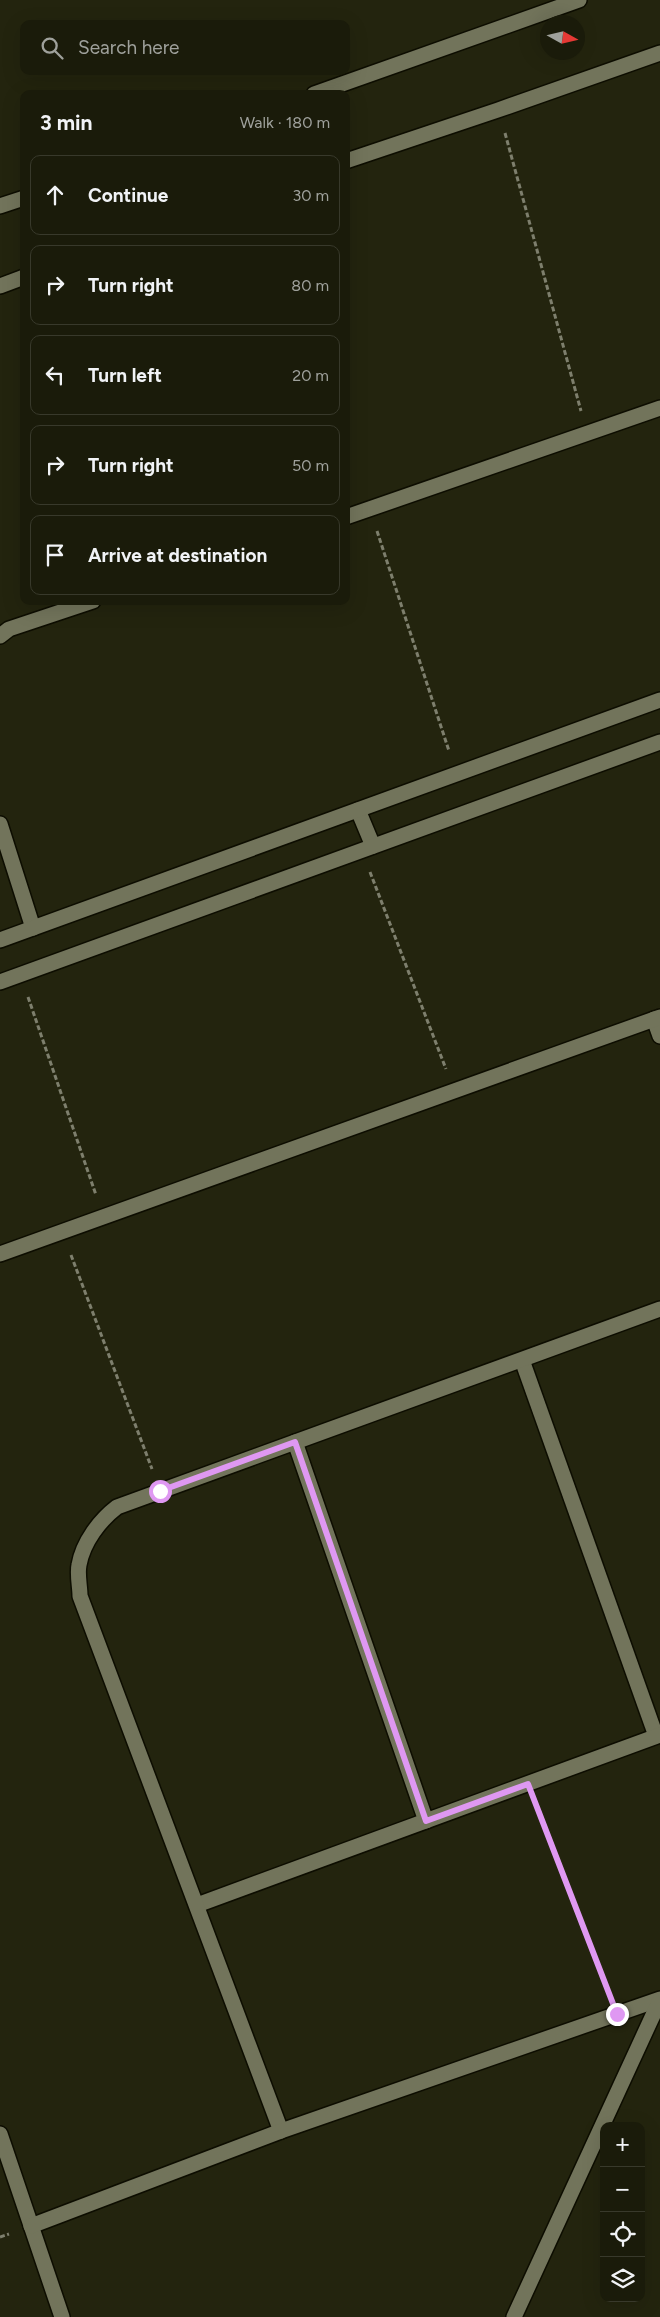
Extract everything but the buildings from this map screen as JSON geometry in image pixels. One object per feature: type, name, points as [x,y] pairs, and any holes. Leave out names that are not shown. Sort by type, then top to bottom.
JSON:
[{"type":"street","points":[[325,90],[579,0]]},
{"type":"street","points":[[350,160],[660,53]]},
{"type":"street","points":[[0,206],[20,199]]},
{"type":"street","points":[[0,286],[20,278]]},
{"type":"street","points":[[350,516],[660,408]]},
{"type":"street","points":[[0,636],[9,629],[81,605]]},
{"type":"street","points":[[0,940],[660,700]]},
{"type":"street","points":[[0,982],[660,742]]},
{"type":"street","points":[[358,810],[367,849]]},
{"type":"street","points":[[0,824],[34,928]]},
{"type":"street","points":[[0,1254],[657,1018],[660,1036]]},
{"type":"street","points":[[282,2132],[80,1596],[79,1565],[90,1537],[106,1515],[117,1507],[660,1309]]},
{"type":"street","points":[[197,1905],[658,1735],[522,1360]]},
{"type":"street","points":[[295,1442],[426,1821]]},
{"type":"street","points":[[31,2226],[282,2132],[660,2000]]},
{"type":"street","points":[[514,2317],[660,2000]]},
{"type":"street","points":[[0,2134],[62,2317]]},
{"type":"path","points":[[498,110],[587,433]]},
{"type":"path","points":[[370,509],[456,774]]},
{"type":"path","points":[[367,849],[454,1091]]},
{"type":"path","points":[[21,975],[104,1216]]},
{"type":"path","points":[[62,1231],[160,1491]]},
{"type":"path","points":[[528,1784],[617,2014]]},
{"type":"route","points":[[160,1491],[295,1442],[426,1821],[528,1784],[617,2014]]}]
